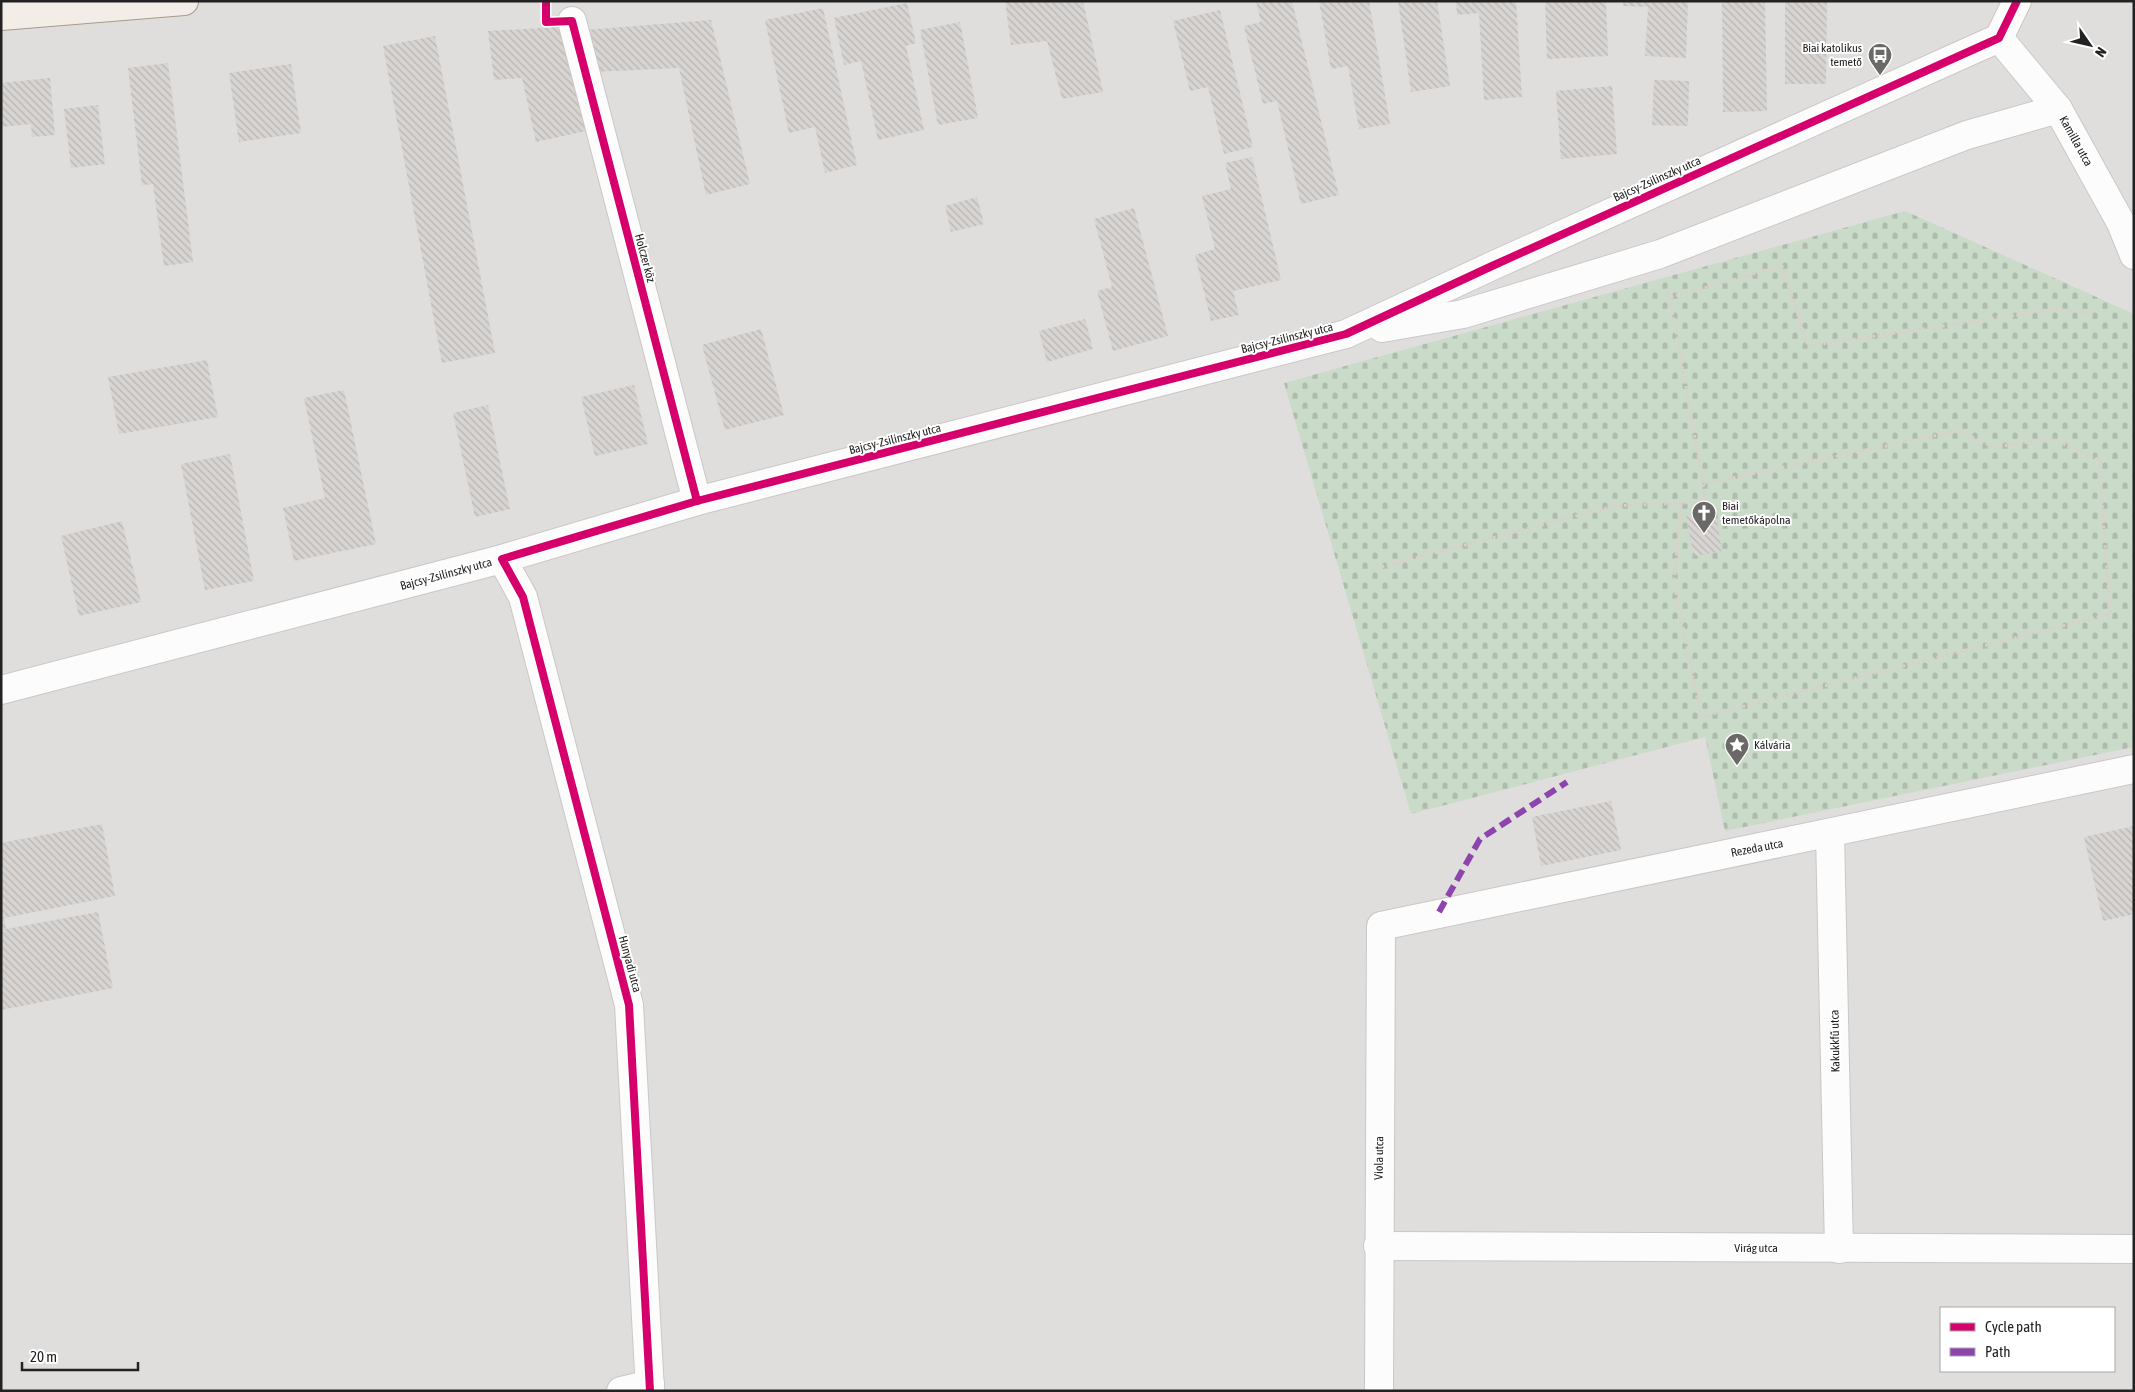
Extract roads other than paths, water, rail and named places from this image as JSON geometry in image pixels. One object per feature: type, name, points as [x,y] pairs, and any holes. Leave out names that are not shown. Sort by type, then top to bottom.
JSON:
[{"type":"main road","points":[[1,16],[184,1]]},
{"type":"street","points":[[1999,38],[2017,1]]},
{"type":"street","name":"Holczer köz","points":[[572,21],[697,501]]},
{"type":"street","name":"Kamilla utca","points":[[1999,38],[2058,108],[2121,223],[2134,255]]},
{"type":"street","name":"Bajcsy-Zsilinszky utca","points":[[1,690],[502,559],[697,501],[1346,334],[1492,266],[1999,38]]},
{"type":"street","points":[[1346,334],[1463,314],[1660,254],[1967,135],[2058,108]]},
{"type":"street","name":"Hunyadi utca","points":[[502,559],[523,597],[629,1005],[650,1387]]},
{"type":"street","name":"Rezeda utca","points":[[1381,926],[1439,912],[2134,769]]},
{"type":"street","name":"Kakukkfű utca","points":[[1830,833],[1839,1249]]},
{"type":"street","name":"Viola utca","points":[[1379,1391],[1378,1246],[1381,926]]},
{"type":"street","name":"Virág utca","points":[[1378,1246],[2134,1249]]},
{"type":"street","points":[[621,1391],[650,1387]]},
{"type":"place","name":"Biai katolikus temető","points":[[1880,76]]},
{"type":"place","name":"Biai temetőkápolna","points":[[1704,534]]},
{"type":"place","name":"Kálvária","points":[[1737,766]]}]
